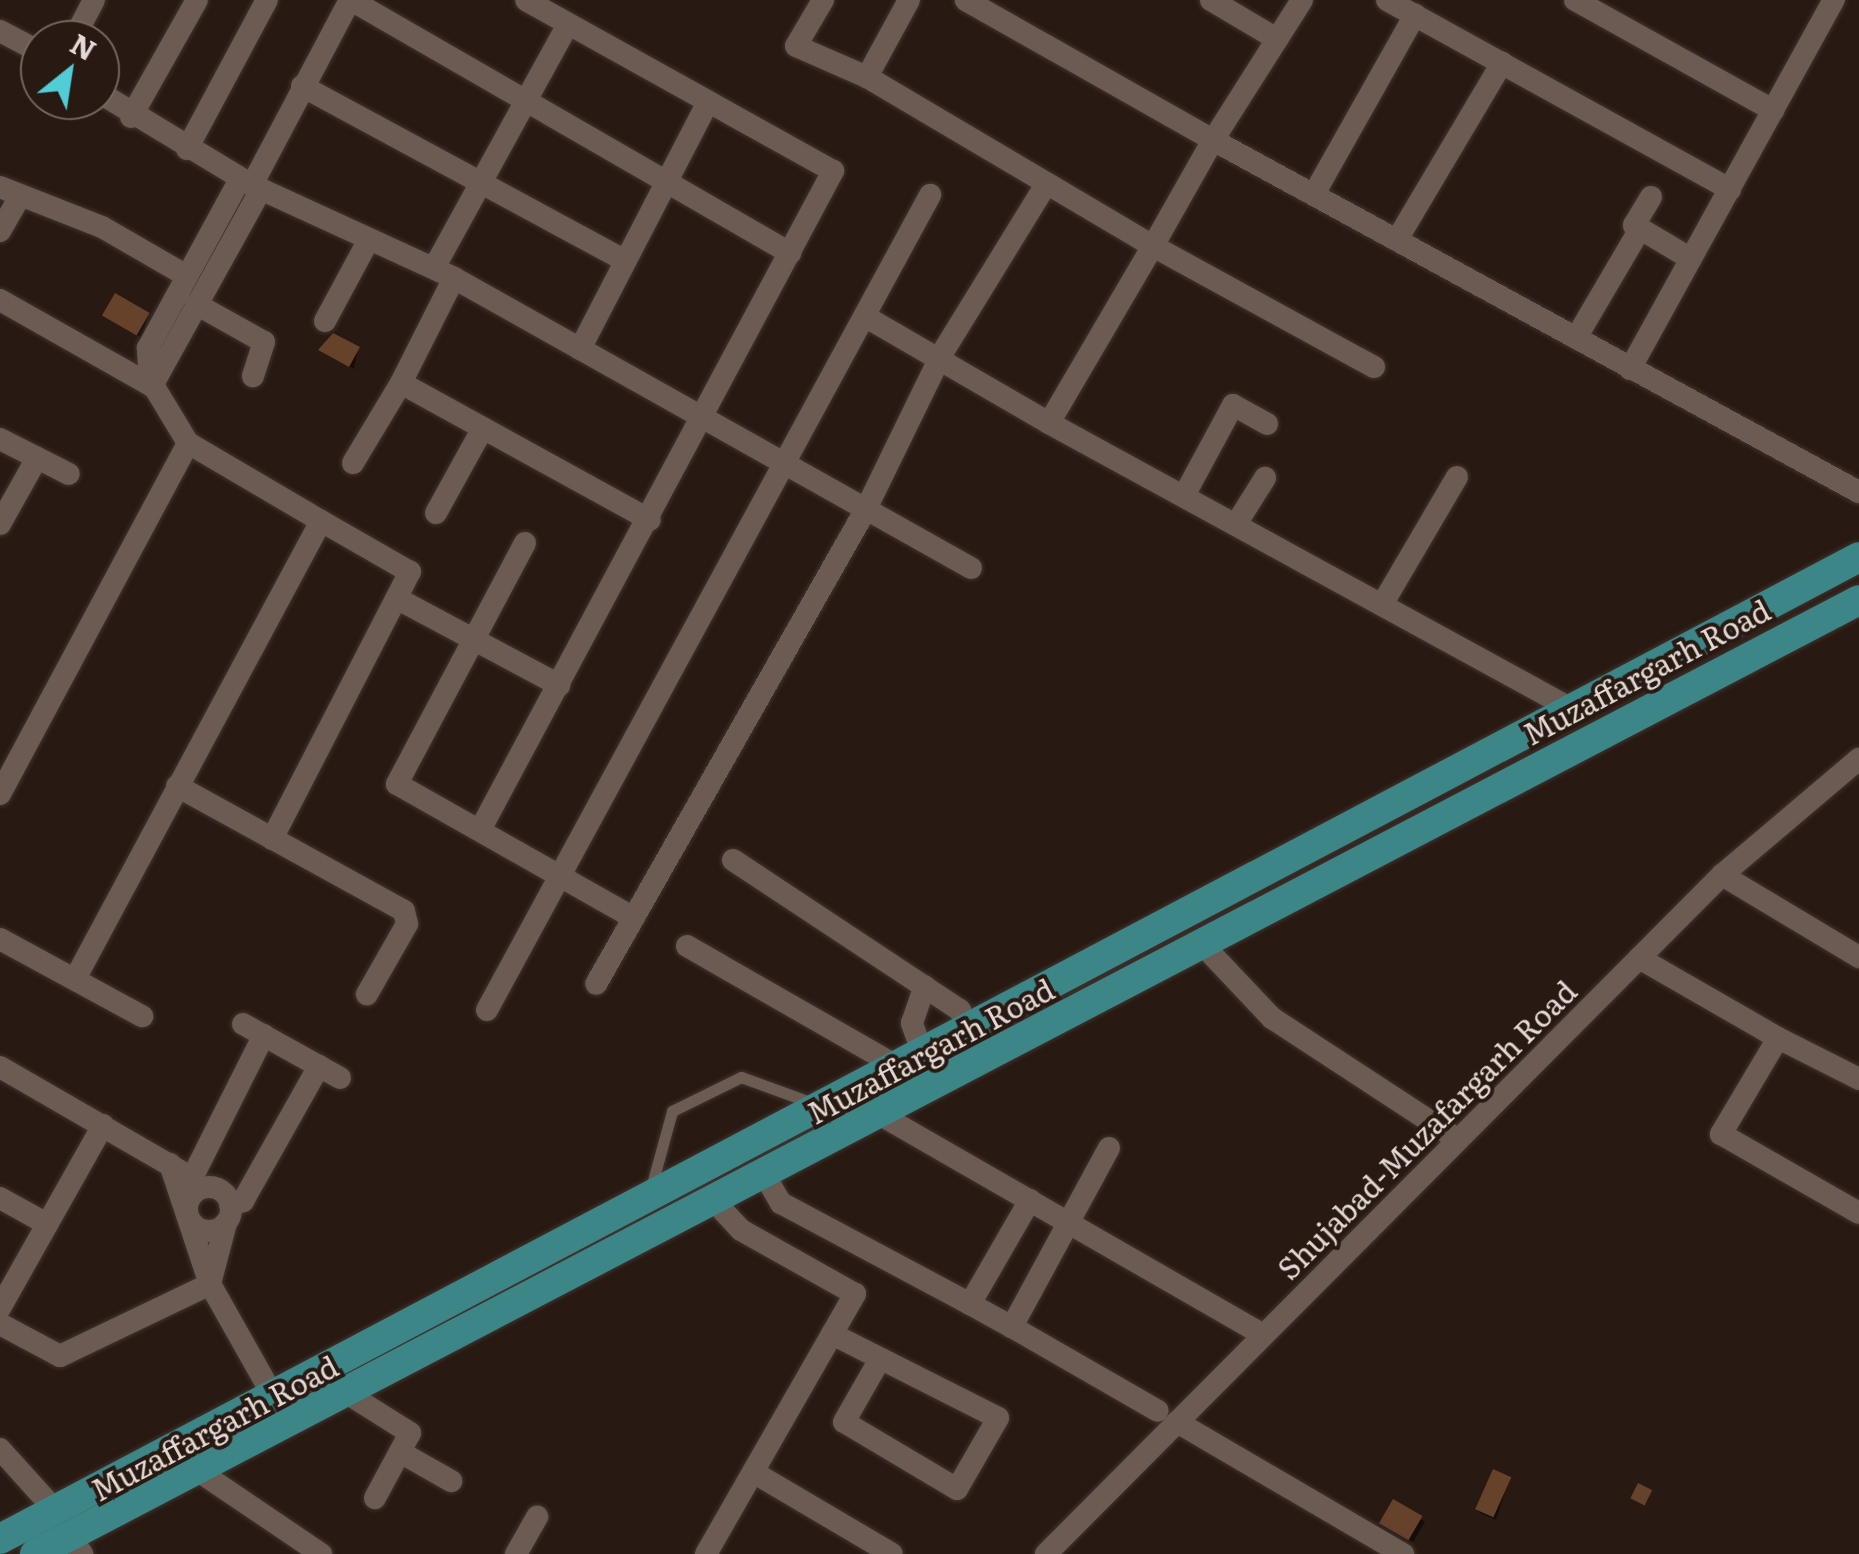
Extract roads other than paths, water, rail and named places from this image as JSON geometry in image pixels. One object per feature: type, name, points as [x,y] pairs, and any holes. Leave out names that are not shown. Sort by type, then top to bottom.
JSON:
[{"type":"main road","name":"Muzaffargarh Road","points":[[35,1554],[272,1396],[1859,557]]},
{"type":"main road","name":"Muzaffargarh Road","points":[[0,1539],[69,1533],[197,1470],[1859,600]]},
{"type":"street","points":[[132,117],[198,0]]},
{"type":"street","points":[[187,150],[267,0]]},
{"type":"street","points":[[152,386],[302,86],[351,0],[790,253]]},
{"type":"street","points":[[480,830],[650,520],[832,171],[526,0]]},
{"type":"street","points":[[823,0],[796,46],[867,77],[1153,246],[1374,367]]},
{"type":"street","points":[[867,77],[909,0]]},
{"type":"street","points":[[966,0],[1213,140],[1859,492]]},
{"type":"street","points":[[1211,0],[1277,39]]},
{"type":"street","points":[[1049,423],[1213,140],[1302,0]]},
{"type":"street","points":[[1387,0],[1730,189]]},
{"type":"street","points":[[1575,0],[1773,110]]},
{"type":"street","points":[[1630,369],[1834,0]]},
{"type":"street","points":[[1314,194],[1415,15]]},
{"type":"street","points":[[353,462],[401,383],[483,179],[568,24]]},
{"type":"street","points":[[1398,238],[1502,63]]},
{"type":"street","points":[[302,86],[483,179],[622,258]]},
{"type":"street","points":[[580,349],[622,258],[708,102]]},
{"type":"street","points":[[120,108],[251,185],[444,273],[705,415],[972,568]]},
{"type":"street","points":[[596,984],[866,509],[941,355],[1046,184]]},
{"type":"street","points":[[251,185],[187,276],[148,348],[152,386],[188,443],[408,568],[398,599],[272,839]]},
{"type":"street","points":[[0,232],[10,192],[102,227],[187,276]]},
{"type":"street","points":[[486,1010],[930,195]]},
{"type":"street","points":[[1650,197],[1634,225],[1691,259]]},
{"type":"street","points":[[1576,338],[1640,229]]},
{"type":"street","points":[[325,321],[368,241]]},
{"type":"street","points":[[0,300],[152,386]]},
{"type":"street","points":[[196,304],[266,346],[253,376]]},
{"type":"street","points":[[866,317],[941,355],[1049,423],[1186,492],[1570,708]]},
{"type":"street","points":[[401,383],[650,520]]},
{"type":"street","points":[[1186,492],[1234,405],[1267,424]]},
{"type":"street","points":[[436,513],[482,428]]},
{"type":"street","points":[[0,439],[68,474]]},
{"type":"street","points":[[0,794],[188,443]]},
{"type":"street","points":[[0,524],[37,458]]},
{"type":"street","points":[[1383,604],[1457,476]]},
{"type":"street","points":[[1238,521],[1265,478]]},
{"type":"street","points":[[75,979],[321,521]]},
{"type":"street","points":[[525,543],[397,781],[634,918]]},
{"type":"street","points":[[398,599],[559,686]]},
{"type":"street","name":"Shujabad-Muzafargarh Road","points":[[1052,1548],[1168,1416],[1263,1335],[1722,875],[1850,782],[1859,759]]},
{"type":"street","points":[[177,786],[407,916],[367,994]]},
{"type":"street","points":[[733,860],[960,1010],[968,1030]]},
{"type":"street","points":[[1722,875],[1859,957]]},
{"type":"street","points":[[0,939],[142,1016]]},
{"type":"street","points":[[1201,944],[1272,1018],[1457,1138]]},
{"type":"street","points":[[687,946],[910,1060],[912,1024],[925,986]]},
{"type":"street","points":[[1639,958],[1778,1038],[1859,1079]]},
{"type":"street","points":[[188,1218],[190,1197],[200,1183],[254,1030],[340,1078]]},
{"type":"street","points":[[1778,1038],[1721,1134],[1859,1213]]},
{"type":"street","points":[[188,1218],[205,1231],[243,1201],[319,1066]]},
{"type":"street","points":[[0,1067],[200,1183],[228,1214]]},
{"type":"street","points":[[878,1114],[1263,1335]]},
{"type":"street","points":[[0,1308],[103,1125]]},
{"type":"street","points":[[1012,1328],[1109,1148]]},
{"type":"street","points":[[170,1164],[210,1284],[272,1396]]},
{"type":"street","points":[[764,1174],[781,1203],[970,1304],[1403,1554]]},
{"type":"street","points":[[0,1198],[46,1224]]},
{"type":"street","points":[[706,1554],[855,1294],[741,1230],[713,1200]]},
{"type":"street","points":[[970,1304],[1030,1200]]},
{"type":"street","points":[[0,1324],[60,1356],[210,1284],[228,1214]]},
{"type":"street","points":[[832,1334],[879,1361]]},
{"type":"street","points":[[883,1353],[998,1418],[958,1489],[844,1422],[879,1361],[883,1353]]},
{"type":"street","points":[[345,1392],[410,1433],[376,1498]]},
{"type":"street","points":[[0,1449],[69,1533]]},
{"type":"street","points":[[400,1452],[451,1481]]},
{"type":"street","points":[[197,1470],[321,1554]]},
{"type":"street","points":[[752,1472],[892,1554]]},
{"type":"street","points":[[516,1554],[538,1517]]},
{"type":"street","points":[[1052,1548],[1080,1554]]},
{"type":"lane","points":[[649,1197],[672,1112],[741,1077],[822,1107]]}]
